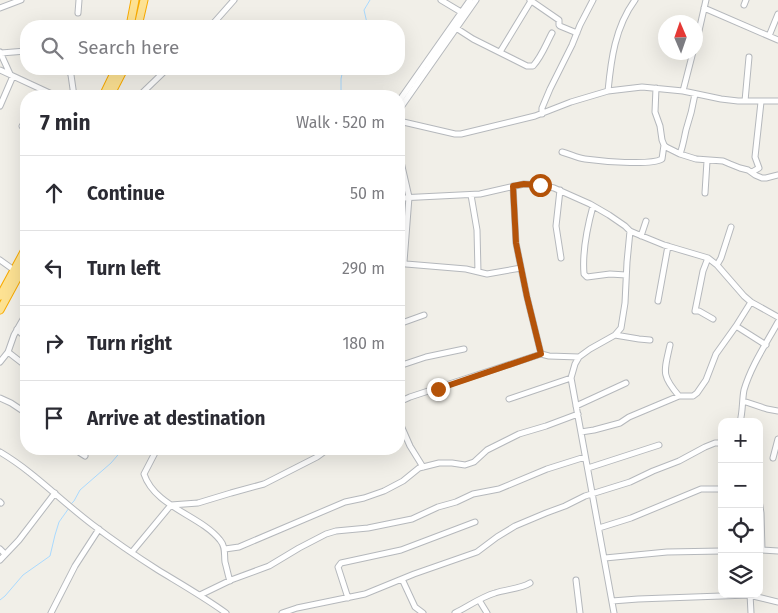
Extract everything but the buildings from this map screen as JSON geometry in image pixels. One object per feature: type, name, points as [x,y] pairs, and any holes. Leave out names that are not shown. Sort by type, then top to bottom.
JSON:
[{"type":"highway","points":[[131,20],[135,0]]},
{"type":"highway","points":[[139,20],[144,0]]},
{"type":"highway","points":[[106,90],[113,75]]},
{"type":"highway","points":[[113,90],[121,75]]},
{"type":"highway","points":[[0,296],[2,287],[20,259]]},
{"type":"highway","points":[[0,310],[20,273]]},
{"type":"street","points":[[0,8],[21,0]]},
{"type":"street","points":[[78,13],[79,0]]},
{"type":"street","points":[[216,20],[234,0]]},
{"type":"street","points":[[441,0],[461,12]]},
{"type":"street","points":[[405,92],[470,0]]},
{"type":"street","points":[[405,101],[476,0]]},
{"type":"street","points":[[500,52],[531,0],[559,20],[560,26],[577,33]]},
{"type":"street","points":[[542,114],[542,108],[550,89],[593,0]]},
{"type":"street","points":[[608,92],[614,44],[635,0]]},
{"type":"street","points":[[702,15],[706,0]]},
{"type":"street","points":[[704,8],[778,40]]},
{"type":"street","points":[[769,36],[778,14]]},
{"type":"street","points":[[456,28],[473,39],[524,65],[533,66],[544,52],[552,33]]},
{"type":"street","points":[[0,106],[11,75],[1,52],[20,51]]},
{"type":"street","points":[[745,101],[749,57]]},
{"type":"street","points":[[682,91],[691,60]]},
{"type":"street","points":[[0,70],[43,90]]},
{"type":"street","points":[[71,75],[73,90]]},
{"type":"street","points":[[145,90],[161,75]]},
{"type":"street","points":[[405,122],[461,134],[542,114],[571,102],[608,92],[642,87],[682,91],[721,99],[761,102],[778,101]]},
{"type":"street","points":[[562,152],[584,159],[626,163],[662,159],[664,145],[656,112],[656,88]]},
{"type":"street","points":[[680,154],[691,118],[695,94]]},
{"type":"street","points":[[752,172],[759,168],[756,157],[761,102]]},
{"type":"street","points":[[664,145],[680,154],[708,161],[723,161],[748,170],[762,178],[778,175]]},
{"type":"street","points":[[705,193],[708,161]]},
{"type":"street","points":[[405,179],[409,197],[405,249]]},
{"type":"street","points":[[405,197],[471,194],[524,184],[540,185],[560,190],[593,206],[630,231],[668,246],[708,258],[717,265],[751,302],[778,317]]},
{"type":"street","points":[[513,186],[516,243],[541,354]]},
{"type":"street","points":[[560,190],[556,226],[561,258]]},
{"type":"street","points":[[471,194],[477,230],[478,272]]},
{"type":"street","points":[[593,206],[586,240],[584,274],[587,277],[610,274],[626,275]]},
{"type":"street","points":[[641,236],[646,220]]},
{"type":"street","points":[[717,265],[731,227]]},
{"type":"street","points":[[614,613],[571,378],[579,358],[614,335],[621,328],[625,303],[630,231]]},
{"type":"street","points":[[658,301],[668,246]]},
{"type":"street","points":[[708,258],[703,272],[695,311],[699,311],[713,319]]},
{"type":"street","points":[[0,260],[14,270]]},
{"type":"street","points":[[405,263],[455,268],[486,274],[521,268]]},
{"type":"street","points":[[581,432],[620,423],[679,396],[693,396],[698,393],[706,380],[716,354],[751,302]]},
{"type":"street","points":[[405,322],[424,315]]},
{"type":"street","points":[[741,418],[744,392],[750,374],[778,322]]},
{"type":"street","points":[[0,362],[8,352],[20,324]]},
{"type":"street","points":[[736,326],[766,345]]},
{"type":"street","points":[[17,329],[20,332]]},
{"type":"street","points":[[614,335],[650,340]]},
{"type":"street","points":[[670,346],[664,369],[665,376],[679,396]]},
{"type":"street","points":[[405,364],[426,357],[464,349]]},
{"type":"street","points":[[8,352],[20,361]]},
{"type":"street","points":[[405,399],[541,354],[579,358]]},
{"type":"street","points":[[509,399],[571,378]]},
{"type":"street","points":[[576,406],[626,383]]},
{"type":"street","points":[[0,398],[20,409]]},
{"type":"street","points":[[743,401],[778,411]]},
{"type":"street","points":[[225,549],[239,547],[345,502],[384,491],[402,481],[419,468],[440,463],[465,466],[474,462],[486,450],[519,434],[578,414]]},
{"type":"street","points":[[405,435],[423,467]]},
{"type":"street","points":[[773,458],[778,439]]},
{"type":"street","points":[[282,613],[296,608],[373,591],[477,552],[516,526],[592,494],[630,482],[679,461],[705,447],[718,443]]},
{"type":"street","points":[[588,468],[659,445]]},
{"type":"street","points":[[0,452],[29,471],[99,530],[226,613]]},
{"type":"street","points":[[154,455],[144,474],[154,492],[221,541],[225,549],[225,559],[230,581]]},
{"type":"street","points":[[132,552],[171,505],[198,503],[264,484],[321,455]]},
{"type":"street","points":[[200,595],[269,566],[307,544],[336,531],[368,528],[412,519],[473,494],[499,489],[547,469],[585,457]]},
{"type":"street","points":[[599,528],[632,518],[701,489],[718,489]]},
{"type":"street","points":[[0,560],[19,540],[55,493]]},
{"type":"street","points":[[348,598],[338,567],[341,563],[401,550],[475,522]]},
{"type":"street","points":[[50,613],[75,566],[99,530]]},
{"type":"street","points":[[0,549],[5,554]]},
{"type":"street","points":[[763,550],[778,551]]},
{"type":"street","points":[[605,558],[667,552],[718,551]]},
{"type":"street","points":[[402,579],[416,608],[423,613]]},
{"type":"street","points":[[576,580],[580,613]]},
{"type":"street","points":[[455,613],[495,593],[530,583]]},
{"type":"street","points":[[612,601],[718,596]]},
{"type":"street","points":[[750,598],[751,613]]},
{"type":"street","points":[[762,598],[778,602]]},
{"type":"street","points":[[479,600],[487,613]]},
{"type":"waterway","points":[[366,20],[364,10],[370,0]]},
{"type":"waterway","points":[[341,90],[342,75]]},
{"type":"waterway","points":[[71,504],[80,490],[118,455]]},
{"type":"waterway","points":[[0,600],[23,575],[50,556],[59,522],[69,508]]},
{"type":"route","points":[[438,389],[541,354],[516,243],[513,186],[524,184],[540,185]]}]
